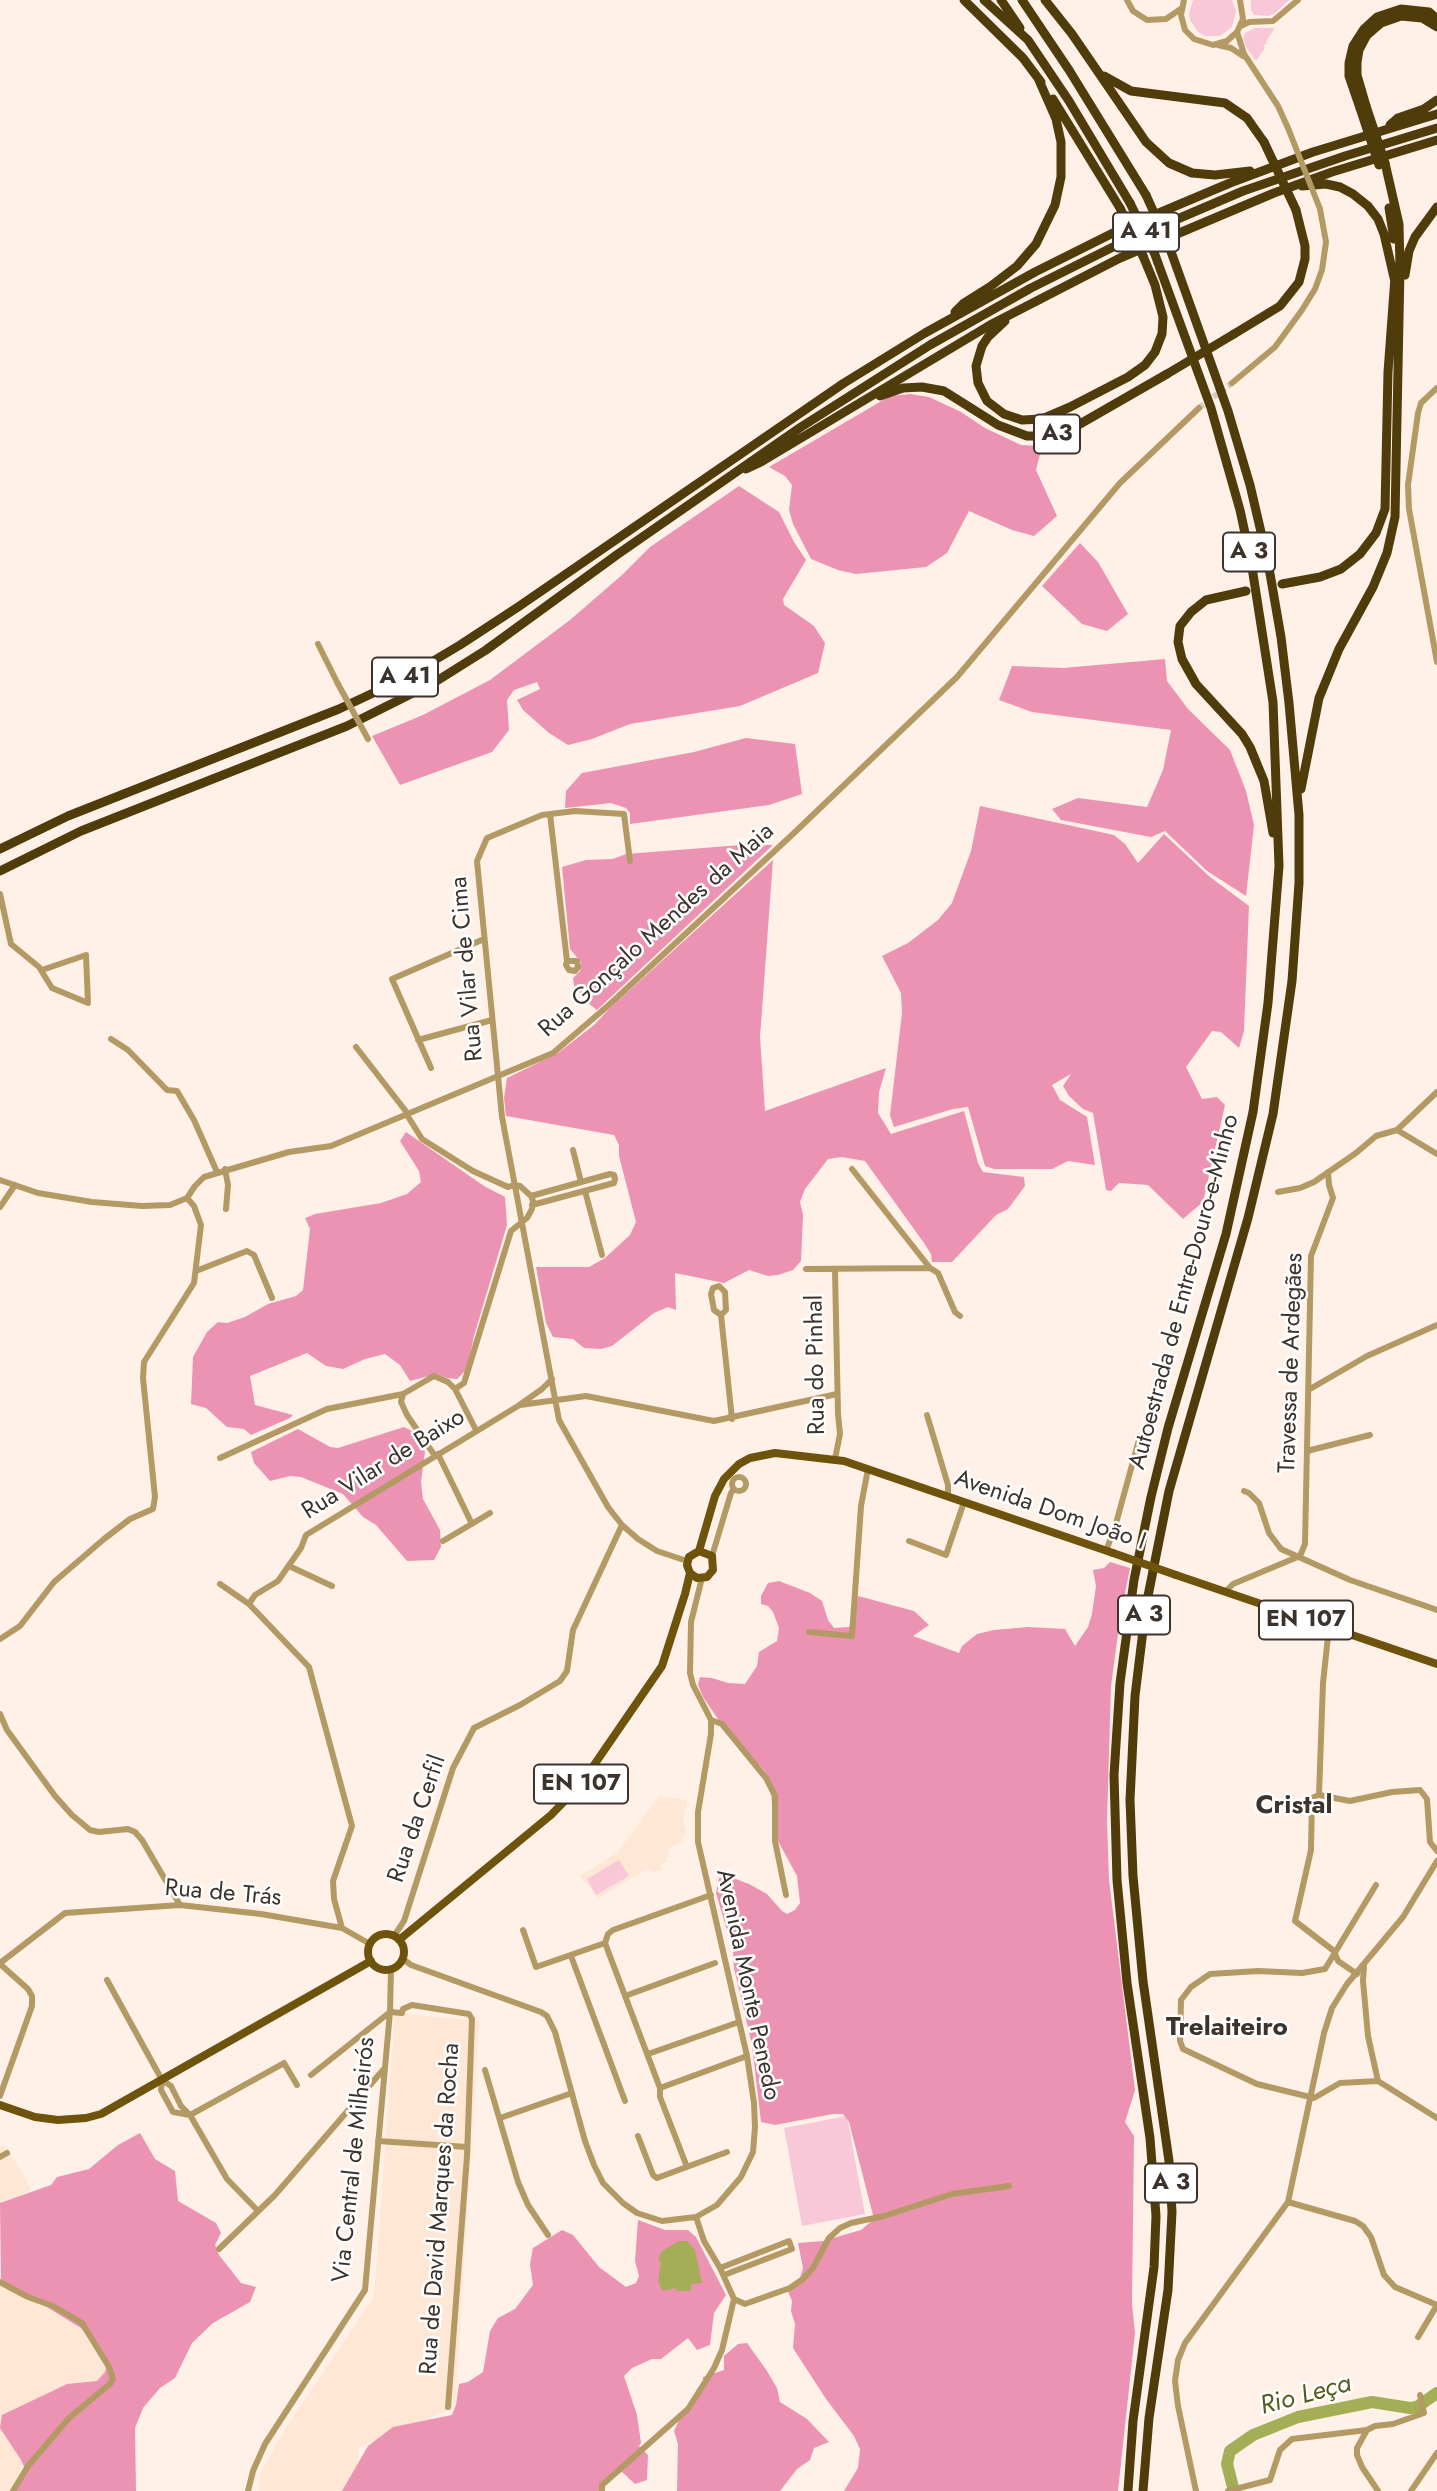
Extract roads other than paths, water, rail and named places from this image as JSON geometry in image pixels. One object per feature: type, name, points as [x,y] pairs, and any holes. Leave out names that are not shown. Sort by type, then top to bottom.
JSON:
[{"type":"highway","points":[[964,0],[1023,58],[1065,118],[1120,208],[1155,285],[1163,317],[1163,334],[1145,365],[1128,377],[1042,419],[1022,420],[1003,414],[987,401],[978,383],[976,366],[982,346],[991,333],[1027,304]]},
{"type":"highway","name":"Autoestrada de Entre-Douro-e-Minho","points":[[985,0],[1028,40],[1069,101],[1130,203],[1154,252],[1215,422],[1251,561],[1274,716],[1279,866],[1267,1016],[1248,1139],[1226,1234],[1168,1428],[1154,1485],[1134,1580],[1122,1658],[1114,1775],[1117,1880],[1128,1983],[1150,2138],[1156,2216],[1152,2292],[1133,2421],[1128,2491]]},
{"type":"highway","name":"A 3","points":[[1001,0],[1028,40]]},
{"type":"highway","name":"Autoestrada de Entre-Douro-e-Minho","points":[[1022,0],[1146,195],[1169,246],[1216,373],[1259,523],[1281,637],[1299,816],[1296,948],[1284,1053],[1273,1114],[1248,1218],[1169,1491],[1148,1593],[1135,1696],[1130,1800],[1133,1876],[1143,1981],[1169,2161],[1172,2212],[1168,2290],[1149,2418],[1143,2491]]},
{"type":"highway","points":[[1045,0],[1072,34],[1146,142],[1169,163],[1192,173],[1215,175],[1270,167]]},
{"type":"highway","points":[[1299,816],[1302,783],[1320,698],[1339,649],[1373,587],[1387,554],[1395,517],[1399,224],[1363,107],[1349,76],[1349,63],[1353,46],[1364,29],[1377,18],[1401,9],[1429,12],[1437,19]]},
{"type":"highway","points":[[1363,107],[1356,62],[1367,35],[1381,23],[1401,16],[1422,18],[1437,27]]},
{"type":"highway","name":"A3","points":[[857,405],[903,388],[922,387],[944,391],[998,425],[1027,436],[1050,436],[1073,428],[1280,306],[1299,282],[1305,259],[1305,246],[1296,210],[1264,142],[1247,118],[1225,103],[1131,91],[1115,84],[1096,69]]},
{"type":"highway","points":[[947,320],[964,303],[1022,261],[1044,231],[1055,205],[1061,177],[1061,142],[1056,119],[1038,78]]},
{"type":"highway","points":[[1385,129],[1398,118],[1424,109],[1437,100]]},
{"type":"highway","name":"A 41","points":[[0,849],[61,819],[339,709],[402,679],[518,607],[844,383],[1003,288],[1108,235],[1182,202],[1270,167],[1437,114]]},
{"type":"highway","name":"A 41","points":[[0,871],[69,836],[331,733],[417,692],[480,654],[728,477],[912,356],[1071,267],[1243,191],[1437,128]]},
{"type":"highway","points":[[728,477],[761,462],[1027,304],[1131,253],[1273,193],[1437,140]]},
{"type":"highway","points":[[1282,584],[1320,577],[1341,569],[1360,554],[1376,533],[1385,509],[1388,372],[1395,283],[1392,225],[1382,164]]},
{"type":"highway","points":[[1273,193],[1300,186],[1326,184],[1340,187],[1359,197],[1372,211],[1382,229],[1395,283]]},
{"type":"highway","points":[[1400,300],[1409,251],[1424,221],[1437,207]]},
{"type":"highway","points":[[1246,591],[1206,600],[1191,612],[1180,626],[1178,642],[1182,659],[1196,684],[1242,734],[1256,759],[1267,794],[1279,866]]},
{"type":"main road","name":"Avenida Dom João I","points":[[699,1551],[715,1496],[724,1479],[739,1464],[763,1454],[775,1453],[835,1459],[1437,1664]]},
{"type":"main road","points":[[687,1562],[692,1554],[699,1551],[712,1556],[713,1570],[702,1578],[690,1573]]},
{"type":"main road","name":"EN 107","points":[[397,1938],[551,1815],[581,1784],[657,1676],[667,1654],[685,1594],[690,1573],[687,1562]]},
{"type":"main road","points":[[383,1935],[397,1938],[404,1951],[403,1959],[391,1969],[377,1968],[370,1961],[370,1944],[383,1935]]},
{"type":"main road","points":[[0,2105],[46,2119],[86,2118],[101,2114],[370,1961]]},
{"type":"street","points":[[1127,0],[1140,17],[1178,22],[1200,43],[1225,46],[1237,51],[1249,62]]},
{"type":"street","points":[[1213,45],[1227,41],[1239,29],[1258,22],[1273,21],[1297,0]]},
{"type":"street","points":[[1166,19],[1183,4]]},
{"type":"street","points":[[1183,4],[1181,15],[1185,30]]},
{"type":"street","points":[[1242,4],[1249,19],[1258,22]]},
{"type":"street","points":[[1232,383],[1275,347],[1302,310],[1315,289],[1322,270],[1326,242],[1320,209],[1288,128],[1240,47],[1242,4]]},
{"type":"street","points":[[1437,388],[1422,403],[1418,413],[1408,485],[1409,509],[1437,662]]},
{"type":"street","name":"Rua Gonçalo Mendes da Maia","points":[[187,1198],[194,1186],[204,1177],[216,1172],[289,1152],[322,1149],[553,1053],[794,833],[957,677],[1120,483],[1199,408]]},
{"type":"street","points":[[318,644],[368,739]]},
{"type":"street","name":"Rua Vilar de Cima","points":[[630,861],[624,814],[576,811],[542,815],[487,838],[477,861],[498,1077],[514,1185],[562,1427],[608,1507],[622,1525],[657,1551],[687,1562]]},
{"type":"street","points":[[550,814],[567,961]]},
{"type":"street","points":[[0,894],[11,944],[42,970],[52,988],[88,1003],[86,955],[42,970]]},
{"type":"street","points":[[431,1068],[392,979],[484,939]]},
{"type":"street","points":[[418,1040],[492,1020]]},
{"type":"street","points":[[111,1039],[128,1050],[167,1090],[177,1091],[194,1120],[216,1172]]},
{"type":"street","points":[[355,1047],[422,1139],[473,1171],[508,1187],[514,1185],[526,1190],[531,1196],[532,1205],[527,1219],[511,1231],[464,1383],[455,1389]]},
{"type":"street","points":[[1278,1192],[1300,1188],[1328,1172],[1376,1136],[1397,1130],[1437,1092]]},
{"type":"street","points":[[1397,1130],[1437,1154]]},
{"type":"street","points":[[573,1150],[581,1182]]},
{"type":"street","points":[[225,1169],[228,1185],[226,1209]]},
{"type":"street","points":[[852,1169],[930,1268],[938,1273],[955,1312],[960,1316]]},
{"type":"street","name":"Travessa de Ardegães","points":[[1300,1556],[1306,1540],[1311,1256],[1333,1198],[1328,1172]]},
{"type":"street","points":[[531,1196],[614,1175],[614,1183],[532,1205]]},
{"type":"street","points":[[0,1180],[38,1193],[92,1202],[170,1205],[187,1198],[194,1206],[201,1225],[194,1283],[144,1362],[143,1378],[155,1497],[153,1509],[120,1525],[54,1582],[20,1626],[0,1639]]},
{"type":"street","points":[[0,1207],[15,1185]]},
{"type":"street","points":[[585,1191],[602,1255]]},
{"type":"street","points":[[196,1271],[247,1251],[254,1255],[272,1298]]},
{"type":"street","name":"Rua do Pinhal","points":[[806,1269],[930,1268]]},
{"type":"street","name":"Rua do Pinhal","points":[[835,1270],[840,1434],[835,1459]]},
{"type":"street","points":[[721,1315],[732,1419]]},
{"type":"street","points":[[1310,1389],[1367,1356],[1437,1325]]},
{"type":"street","points":[[220,1458],[327,1409],[403,1394],[433,1376],[448,1382],[455,1389],[476,1430]]},
{"type":"street","name":"Rua Vilar de Baixo","points":[[249,1604],[255,1595],[278,1581],[306,1535],[518,1406],[542,1389],[552,1378]]},
{"type":"street","points":[[403,1394],[401,1402],[407,1415],[437,1455],[472,1524]]},
{"type":"street","name":"Rua Vilar de Baixo","points":[[518,1406],[586,1396],[714,1421],[837,1394]]},
{"type":"street","points":[[927,1415],[948,1485],[948,1496]]},
{"type":"street","points":[[1307,1451],[1370,1435]]},
{"type":"street","points":[[1109,1552],[1140,1436]]},
{"type":"street","points":[[809,1632],[852,1636],[860,1506],[868,1469]]},
{"type":"street","points":[[712,1556],[730,1493],[734,1489]]},
{"type":"street","points":[[1244,1491],[1259,1503],[1269,1533],[1282,1549],[1350,1580],[1437,1609]]},
{"type":"street","points":[[909,1541],[946,1555],[964,1502]]},
{"type":"street","points":[[443,1541],[490,1513]]},
{"type":"street","name":"Rua da Cerfil","points":[[397,1938],[453,1768],[474,1727],[520,1705],[560,1681],[567,1671],[573,1630],[622,1525]]},
{"type":"street","points":[[1226,1591],[1233,1584],[1300,1556]]},
{"type":"street","points":[[289,1566],[332,1586]]},
{"type":"street","points":[[702,1578],[691,1622],[690,1673],[697,1696],[711,1720],[722,1724],[766,1778],[775,1796],[775,1841],[786,1895]]},
{"type":"street","points":[[220,1584],[249,1604],[309,1667],[352,1826],[333,1881],[334,1899],[342,1928]]},
{"type":"street","points":[[685,1594],[699,1596]]},
{"type":"street","points":[[1329,1628],[1311,1850],[1295,1921],[1334,1951],[1338,1961],[1356,1973]]},
{"type":"street","points":[[0,1714],[7,1730],[72,1815],[90,1830],[99,1832],[128,1829],[135,1832],[180,1905]]},
{"type":"street","name":"Avenida Monte Penedo","points":[[696,2217],[718,2205],[741,2177],[753,2152],[754,2103],[747,2056],[701,1858],[697,1829],[712,1734],[711,1720]]},
{"type":"street","points":[[1316,1796],[1350,1801],[1392,1792],[1420,1790],[1427,1799],[1430,1842],[1437,1851]]},
{"type":"street","points":[[1196,2491],[1178,2406],[1175,2381],[1178,2360],[1185,2343],[1288,2202],[1324,2033],[1332,2008],[1356,1973],[1403,1916],[1437,1861]]},
{"type":"street","points":[[1376,1885],[1325,1969],[1302,1973],[1258,1971],[1210,1974],[1191,1987],[1181,2000],[1180,2041],[1183,2049],[1257,2084],[1314,2098],[1340,2083],[1378,2081],[1437,2119]]},
{"type":"street","points":[[687,2167],[660,2096],[660,2088],[648,2054],[605,1943],[608,1934],[613,1930],[710,1895]]},
{"type":"street","name":"Rua de Trás","points":[[0,1963],[65,1913],[180,1905],[261,1914],[342,1928],[370,1944]]},
{"type":"street","points":[[523,1930],[536,1966],[605,1943]]},
{"type":"street","points":[[571,1956],[625,2101]]},
{"type":"street","points":[[403,1959],[411,1965],[547,2016],[555,2032],[585,2141],[603,2183],[637,2213],[650,2218],[673,2221],[696,2217],[704,2241],[720,2267],[734,2299],[722,2350],[688,2409],[602,2485],[602,2491]]},
{"type":"street","points":[[0,1963],[28,1989],[32,1996],[32,2006],[0,2096]]},
{"type":"street","points":[[625,1996],[715,1963]]},
{"type":"street","points":[[1364,1966],[1368,2036],[1378,2081]]},
{"type":"street","name":"Via Central de Milheirós","points":[[248,2491],[253,2471],[265,2444],[365,2290],[390,2012],[391,1969]]},
{"type":"street","points":[[107,1980],[162,2080],[161,2090],[173,2112],[190,2115],[284,2063],[297,2085]]},
{"type":"street","name":"Rua de David Marques da Rocha","points":[[390,2012],[402,2013],[403,2009],[412,2005],[471,2016],[467,2147],[448,2407]]},
{"type":"street","points":[[311,2075],[390,2012]]},
{"type":"street","points":[[648,2054],[739,2022]]},
{"type":"street","points":[[660,2088],[747,2056]]},
{"type":"street","points":[[219,2249],[258,2211],[384,2069]]},
{"type":"street","points":[[485,2070],[518,2182],[528,2205],[548,2235]]},
{"type":"street","points":[[500,2118],[572,2093]]},
{"type":"street","points":[[190,2115],[227,2179],[258,2211]]},
{"type":"street","points":[[638,2136],[653,2175],[657,2178],[727,2152]]},
{"type":"street","points":[[379,2141],[467,2147]]},
{"type":"street","points":[[0,2157],[7,2153]]},
{"type":"street","points":[[734,2299],[745,2304],[797,2284],[813,2268],[830,2238],[850,2223],[869,2220],[952,2194],[1009,2186]]},
{"type":"street","points":[[1288,2202],[1363,2225],[1371,2237],[1384,2275],[1395,2287],[1437,2305],[1418,2337]]},
{"type":"street","points":[[720,2267],[789,2241],[792,2249],[724,2275]]},
{"type":"street","points":[[0,2282],[28,2298],[53,2306],[82,2323],[109,2367],[113,2379],[69,2418],[28,2466],[13,2491]]},
{"type":"street","points":[[1228,2491],[1270,2480],[1280,2450],[1292,2439],[1367,2430],[1424,2413],[1420,2395]]},
{"type":"street","points":[[1367,2430],[1357,2448],[1357,2455],[1378,2491]]},
{"type":"street","points":[[1411,2491],[1437,2454]]},
{"type":"waterway","name":"Rio Leça","points":[[1234,2491],[1227,2464],[1230,2451],[1253,2435],[1298,2417],[1372,2402],[1417,2407],[1437,2393]]},
{"type":"tunnel","points":[[1199,408],[1232,383]]},
{"type":"district","name":"Cristal","points":[[1294,1807]]},
{"type":"district","name":"Trelaiteiro","points":[[1227,2029]]}]
